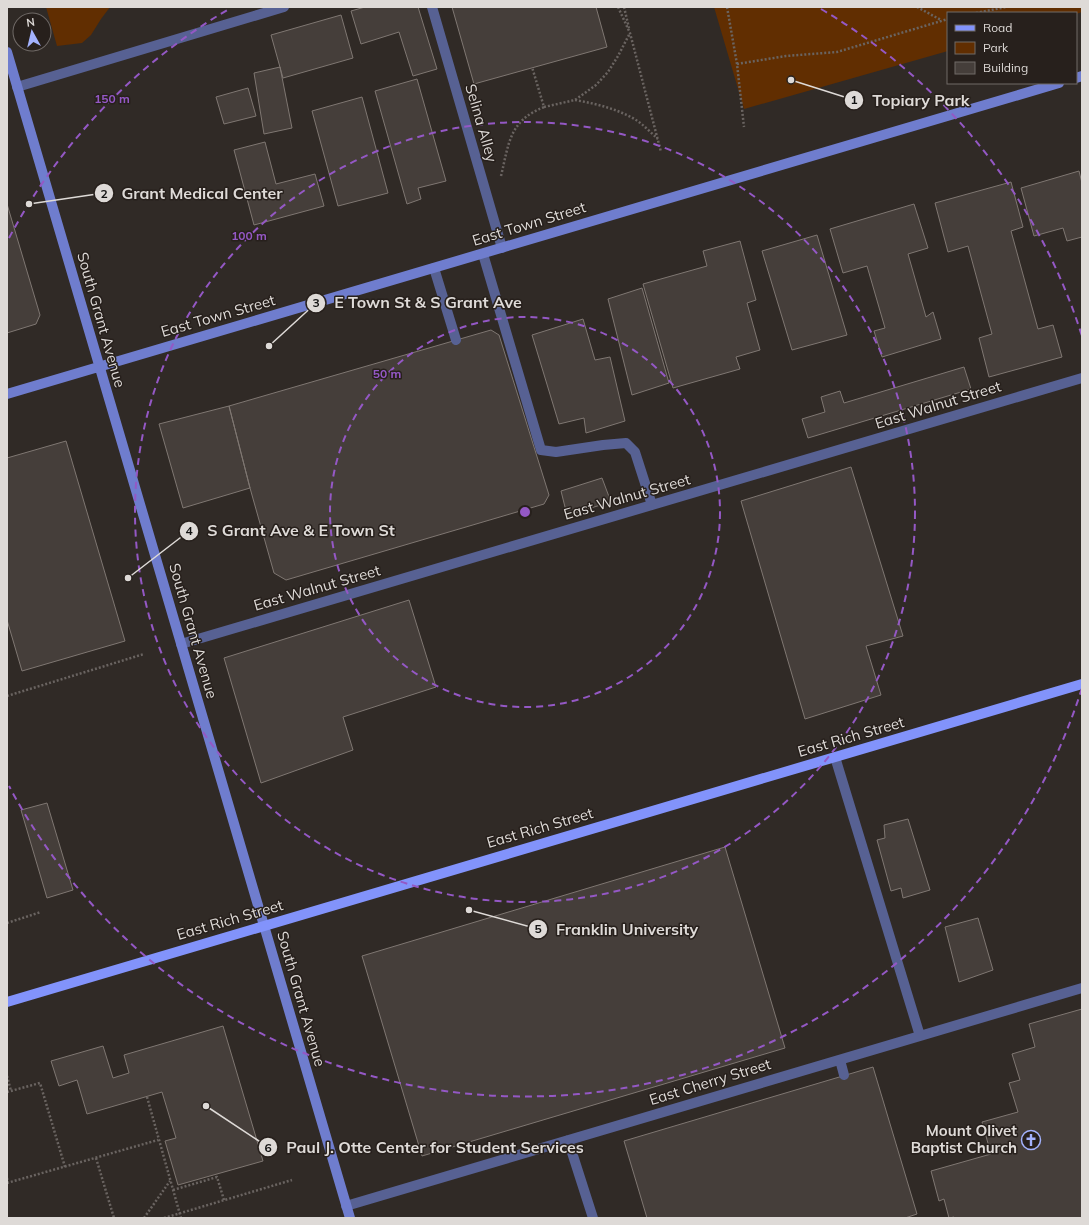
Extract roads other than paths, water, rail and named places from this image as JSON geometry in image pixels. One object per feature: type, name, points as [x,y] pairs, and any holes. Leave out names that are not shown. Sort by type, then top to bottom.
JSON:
[{"type":"main road","name":"East Rich Street","points":[[7,1002],[1082,684]]},
{"type":"street","name":"South Grant Avenue","points":[[7,52],[350,1218]]},
{"type":"street","name":"East Town Street","points":[[7,394],[1056,84]]},
{"type":"lane","points":[[17,87],[284,7]]},
{"type":"lane","name":"Selina Alley","points":[[432,7],[502,248]]},
{"type":"lane","points":[[483,254],[541,450],[556,452],[626,443],[635,452],[652,505]]},
{"type":"lane","points":[[434,268],[456,340]]},
{"type":"lane","name":"East Walnut Street","points":[[181,644],[1082,378]]},
{"type":"lane","points":[[835,757],[920,1036]]},
{"type":"lane","name":"East Cherry Street","points":[[346,1206],[1082,988]]},
{"type":"lane","points":[[840,1060],[844,1075]]},
{"type":"lane","points":[[568,1140],[593,1218]]},
{"type":"place","name":"Topiary Park","points":[[791,80]]},
{"type":"place","name":"Grant Medical Center","points":[[29,204]]},
{"type":"place","name":"E Town St & S Grant Ave","points":[[269,346]]},
{"type":"place","name":"S Grant Ave & E Town St","points":[[128,578]]},
{"type":"place","name":"Franklin University","points":[[469,910]]},
{"type":"place","name":"Paul J. Otte Center for Student Services","points":[[206,1106]]},
{"type":"place","name":"Mount Olivet Baptist Church","points":[[1031,1140]]}]
